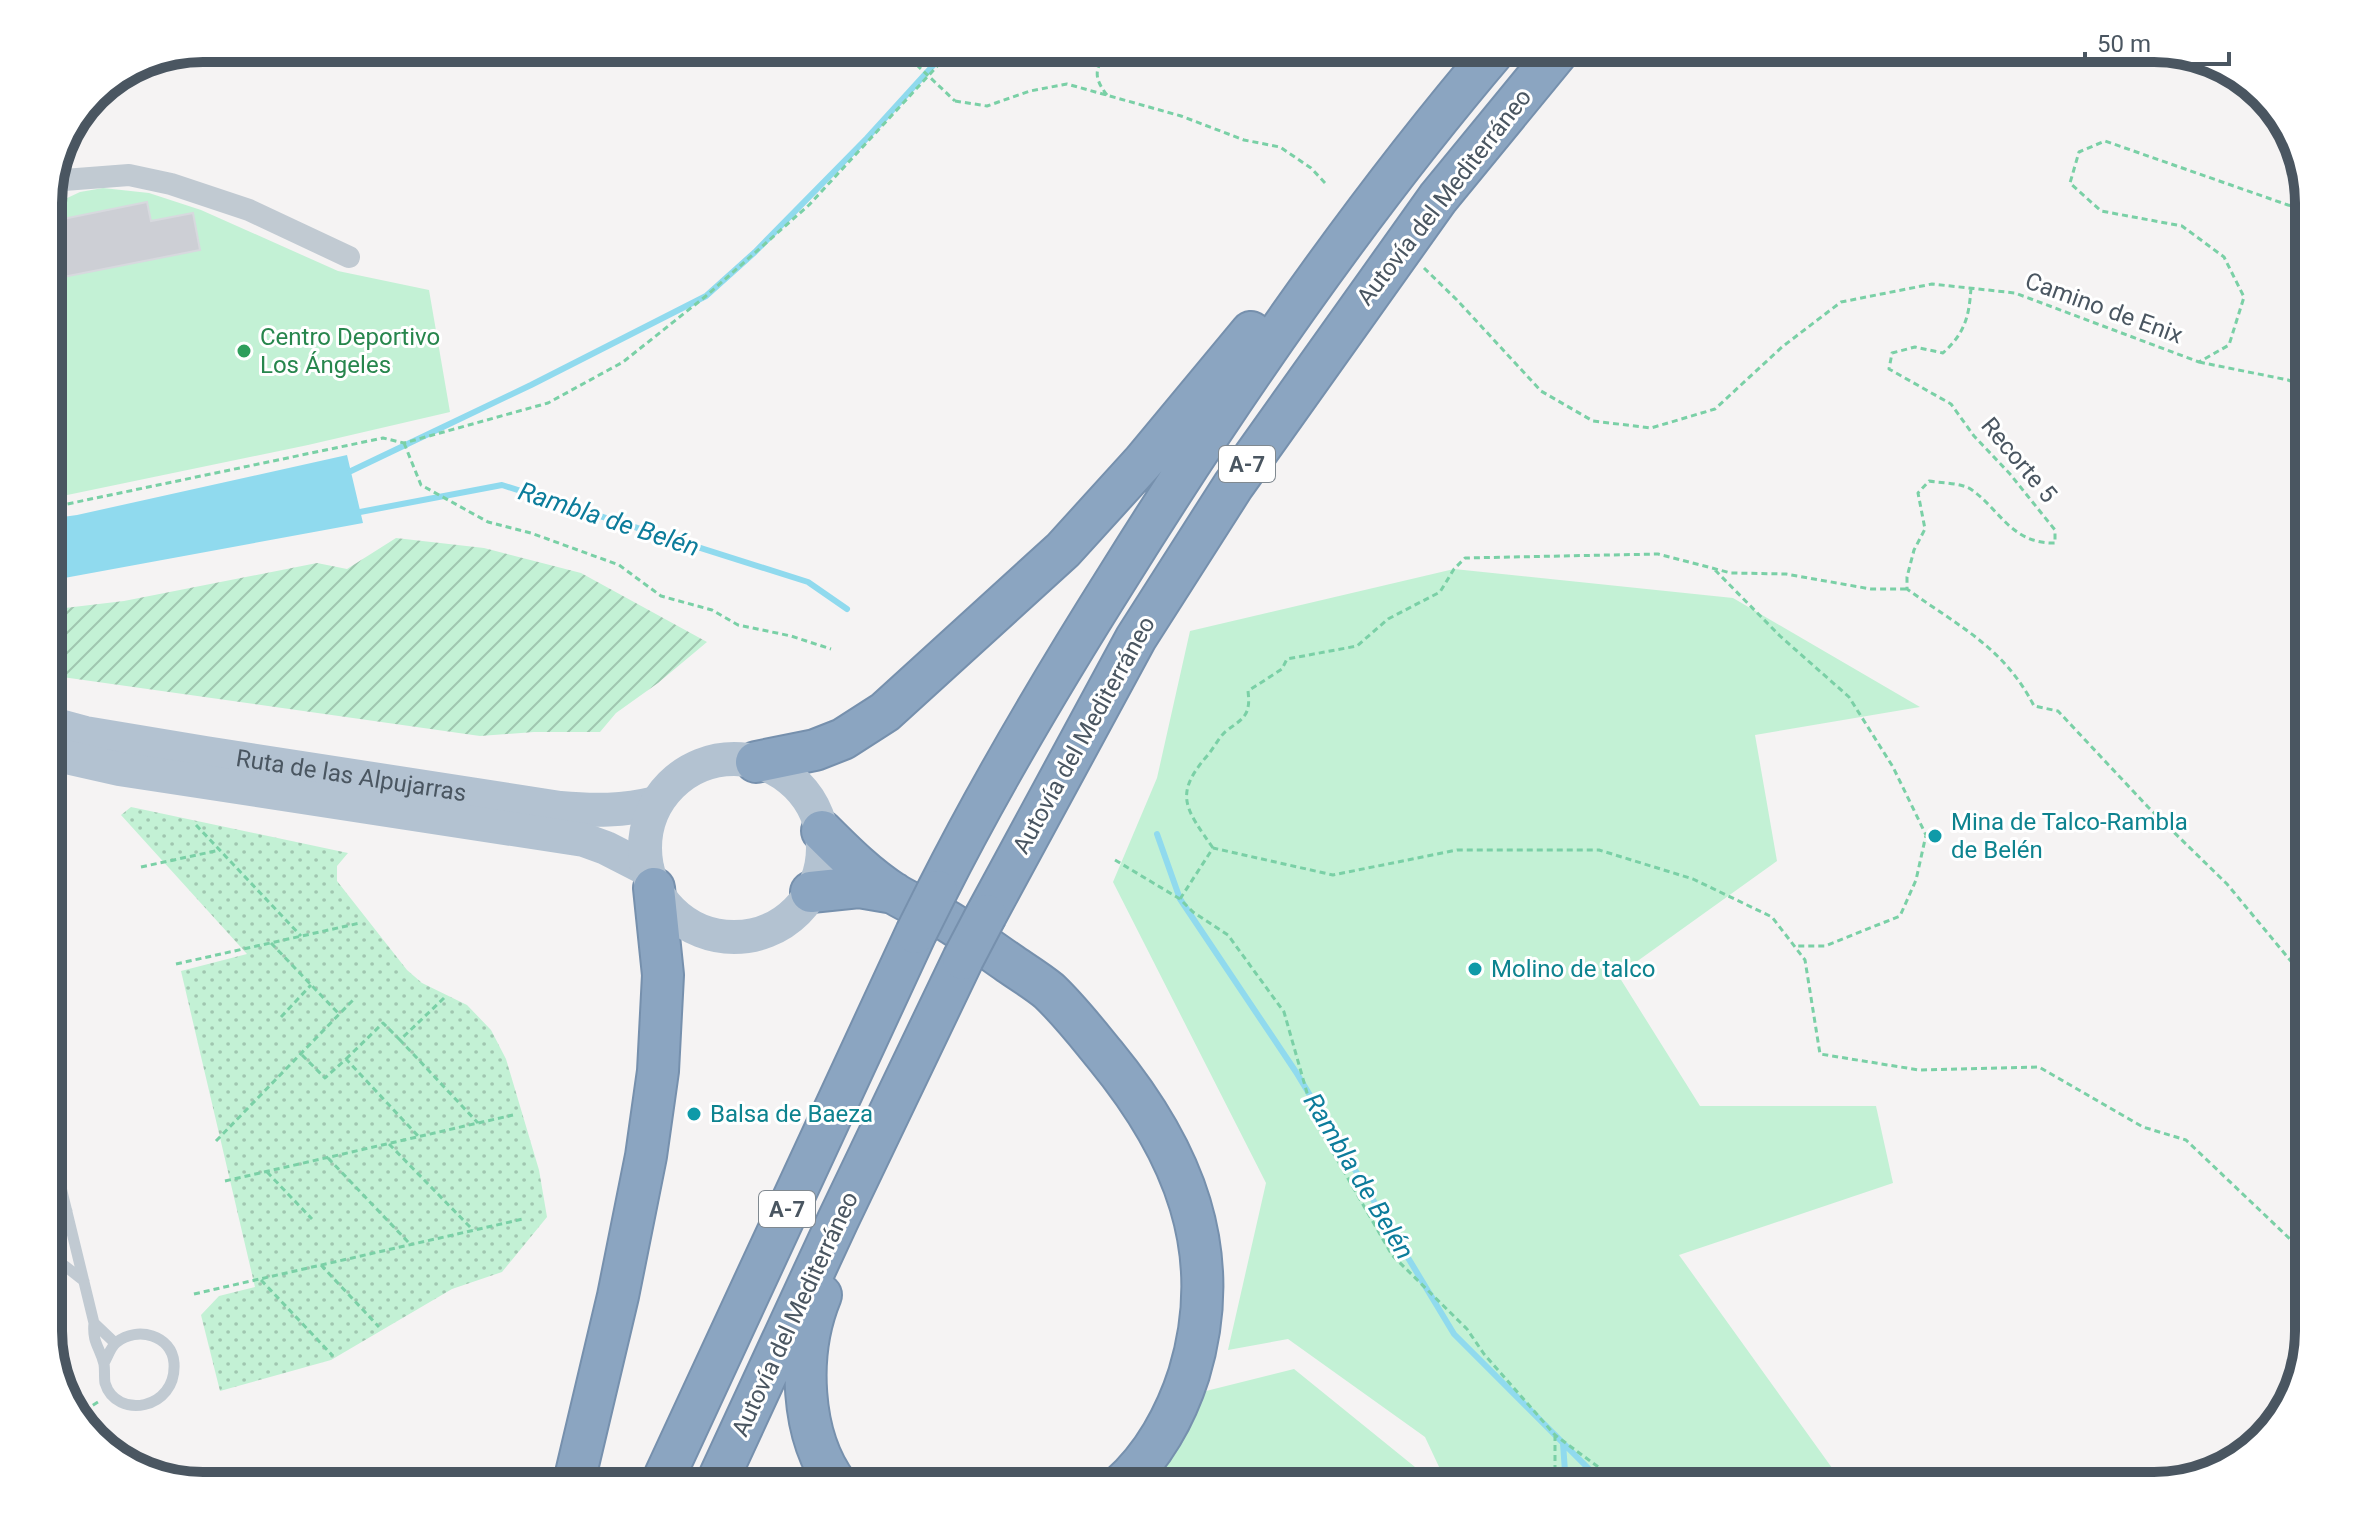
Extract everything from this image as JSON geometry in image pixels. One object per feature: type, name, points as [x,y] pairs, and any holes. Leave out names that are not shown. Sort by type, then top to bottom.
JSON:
[{"type":"highway","name":"Autovía del Mediterráneo","points":[[666,1472],[916,933],[1042,699],[1156,515],[1303,297],[1486,62]]},
{"type":"highway","name":"Autovía del Mediterráneo","points":[[721,1472],[963,959],[1136,638],[1233,486],[1438,198],[1550,62]]},
{"type":"highway","points":[[756,762],[815,750],[843,739],[885,712],[1063,550],[1143,462],[1335,228],[1379,196]]},
{"type":"highway","points":[[822,831],[845,854],[894,893],[949,922],[1046,989],[1124,1078],[1174,1156],[1194,1211],[1203,1266],[1202,1308],[1195,1351],[1183,1392],[1161,1438],[1132,1472]]},
{"type":"highway","points":[[576,1472],[618,1296],[654,1100],[663,975],[650,878]]},
{"type":"highway","points":[[811,892],[859,887],[894,893]]},
{"type":"highway","points":[[827,1472],[811,1429],[804,1379],[819,1301],[833,1268],[838,1220]]},
{"type":"main road","name":"Ruta de las Alpujarras","points":[[62,727],[205,753],[560,808],[627,810],[656,803]]},
{"type":"main road","name":"Ruta de las Alpujarras","points":[[62,756],[119,769],[584,840],[606,848],[650,878]]},
{"type":"main road","points":[[723,759],[756,762],[792,780],[811,803],[822,831],[821,863],[811,892],[795,912],[773,928],[757,934],[722,936],[689,925],[675,915],[650,878],[645,835],[656,803],[678,778],[707,763],[723,759]]},
{"type":"street","points":[[64,180],[129,175],[171,184],[249,210],[349,257]]},
{"type":"lane","points":[[62,1191],[94,1323],[93,1335],[104,1363],[105,1384],[112,1394],[127,1404],[143,1405],[158,1400],[168,1390],[174,1376],[174,1357],[165,1342],[149,1334],[133,1334],[115,1343],[104,1363]]},
{"type":"lane","points":[[62,1217],[67,1211]]},
{"type":"lane","points":[[62,1265],[84,1281]]},
{"type":"lane","points":[[94,1323],[115,1343]]},
{"type":"path","points":[[914,62],[955,101],[987,106],[1030,91],[1067,84],[1181,116],[1244,140],[1280,147],[1311,168],[1326,184]]},
{"type":"path","points":[[62,505],[383,438],[404,443],[548,403],[623,362],[706,296],[809,205],[941,62]]},
{"type":"path","points":[[1101,62],[1096,72],[1098,84],[1107,95]]},
{"type":"path","name":"Camino de Enix","points":[[1424,268],[1541,391],[1593,421],[1651,428],[1715,409],[1782,347],[1841,302],[1932,284],[2015,293],[2199,362],[2229,345],[2244,297],[2224,257],[2182,226],[2101,211],[2070,183],[2079,152],[2105,141],[2295,206]]},
{"type":"path","name":"Recorte 5","points":[[1907,589],[1914,550],[1925,529],[1918,493],[1929,481],[1971,488],[2008,527],[2040,543],[2055,543],[2055,530],[2010,474],[1974,436],[1951,404],[1889,369],[1892,353],[1915,347],[1943,353],[1961,337],[1970,306],[1971,288]]},
{"type":"path","points":[[2199,362],[2295,383]]},
{"type":"path","points":[[404,443],[421,485],[488,522],[531,533],[619,565],[661,596],[712,610],[738,625],[791,636],[831,649]]},
{"type":"path","points":[[2295,966],[2227,884],[2148,807],[2058,711],[2034,706],[2023,685],[1983,640],[1907,589],[1871,589],[1786,574],[1731,573],[1658,554],[1465,558],[1440,592],[1388,619],[1357,646],[1287,659],[1282,669],[1248,691],[1249,704],[1242,721],[1223,733],[1192,773],[1185,793],[1193,819],[1213,848],[1333,875],[1457,850],[1599,850],[1693,879],[1772,917],[1805,960],[1820,1054],[1919,1070],[2039,1067],[2143,1127],[2186,1140],[2290,1239],[2295,1237]]},
{"type":"path","points":[[1713,568],[1780,636],[1849,697],[1893,767],[1926,835],[1916,880],[1900,916],[1825,946],[1794,946]]},
{"type":"path","points":[[196,825],[301,936]]},
{"type":"path","points":[[1180,899],[1213,848]]},
{"type":"path","points":[[141,867],[220,850]]},
{"type":"path","points":[[1115,860],[1180,899],[1193,912],[1228,935],[1284,1012],[1315,1121],[1392,1255],[1467,1329],[1484,1354],[1555,1435],[1605,1472]]},
{"type":"path","points":[[176,964],[360,923]]},
{"type":"path","points":[[271,943],[339,1014]]},
{"type":"path","points":[[281,1017],[311,985]]},
{"type":"path","points":[[400,1040],[444,998]]},
{"type":"path","points":[[216,1141],[353,1000]]},
{"type":"path","points":[[301,1054],[325,1078],[383,1023],[478,1123]]},
{"type":"path","points":[[346,1059],[419,1137]]},
{"type":"path","points":[[225,1181],[513,1115]]},
{"type":"path","points":[[388,1144],[473,1230]]},
{"type":"path","points":[[328,1158],[411,1245]]},
{"type":"path","points":[[267,1172],[312,1219]]},
{"type":"path","points":[[194,1294],[523,1219]]},
{"type":"path","points":[[321,1265],[379,1327]]},
{"type":"path","points":[[261,1279],[333,1356]]},
{"type":"path","points":[[86,1410],[101,1400]]},
{"type":"path","points":[[1555,1435],[1555,1472]]},
{"type":"green space","name":"Centro Deportivo Los Ángeles","points":[[103,188],[149,193],[201,210],[338,271],[429,290],[450,412],[62,496],[62,200],[80,192]]},
{"type":"green space","points":[[396,538],[484,548],[581,573],[707,642],[616,713],[600,732],[480,736],[62,677],[62,608],[124,601],[317,563],[347,569]]},
{"type":"green space","points":[[1454,569],[1733,598],[1920,707],[1755,735],[1777,861],[1618,975],[1700,1106],[1876,1106],[1893,1183],[1679,1255],[1835,1472],[1441,1472],[1425,1437],[1288,1339],[1228,1350],[1266,1183],[1113,882],[1157,778],[1190,631]]},
{"type":"green space","points":[[131,807],[348,853],[337,866],[337,881],[407,970],[422,983],[467,1005],[491,1030],[506,1059],[539,1170],[547,1217],[502,1272],[452,1289],[331,1360],[220,1391],[201,1315],[219,1296],[255,1287],[181,971],[247,954],[121,815]]},
{"type":"green space","points":[[1294,1369],[1415,1467],[1417,1472],[1157,1472],[1206,1391]]},
{"type":"water","points":[[347,455],[363,523],[62,578],[62,517]]},
{"type":"building","points":[[147,202],[151,221],[193,213],[200,250],[62,277],[62,219]]},
{"type":"waterway","points":[[351,471],[531,385],[706,296],[755,252],[936,62]]},
{"type":"waterway","name":"Rambla de Belén","points":[[360,512],[502,485],[808,582],[847,609]]},
{"type":"waterway","name":"Rambla de Belén","points":[[1157,834],[1180,899],[1296,1072],[1454,1334],[1592,1472]]},
{"type":"waterway","points":[[1563,1443],[1565,1472]]},
{"type":"place","name":"Centro Deportivo Los Ángeles","points":[[244,351]]},
{"type":"place","name":"Mina de Talco-Rambla de Belén","points":[[1935,836]]},
{"type":"place","name":"Molino de talco","points":[[1475,969]]},
{"type":"place","name":"Balsa de Baeza","points":[[694,1114]]}]
